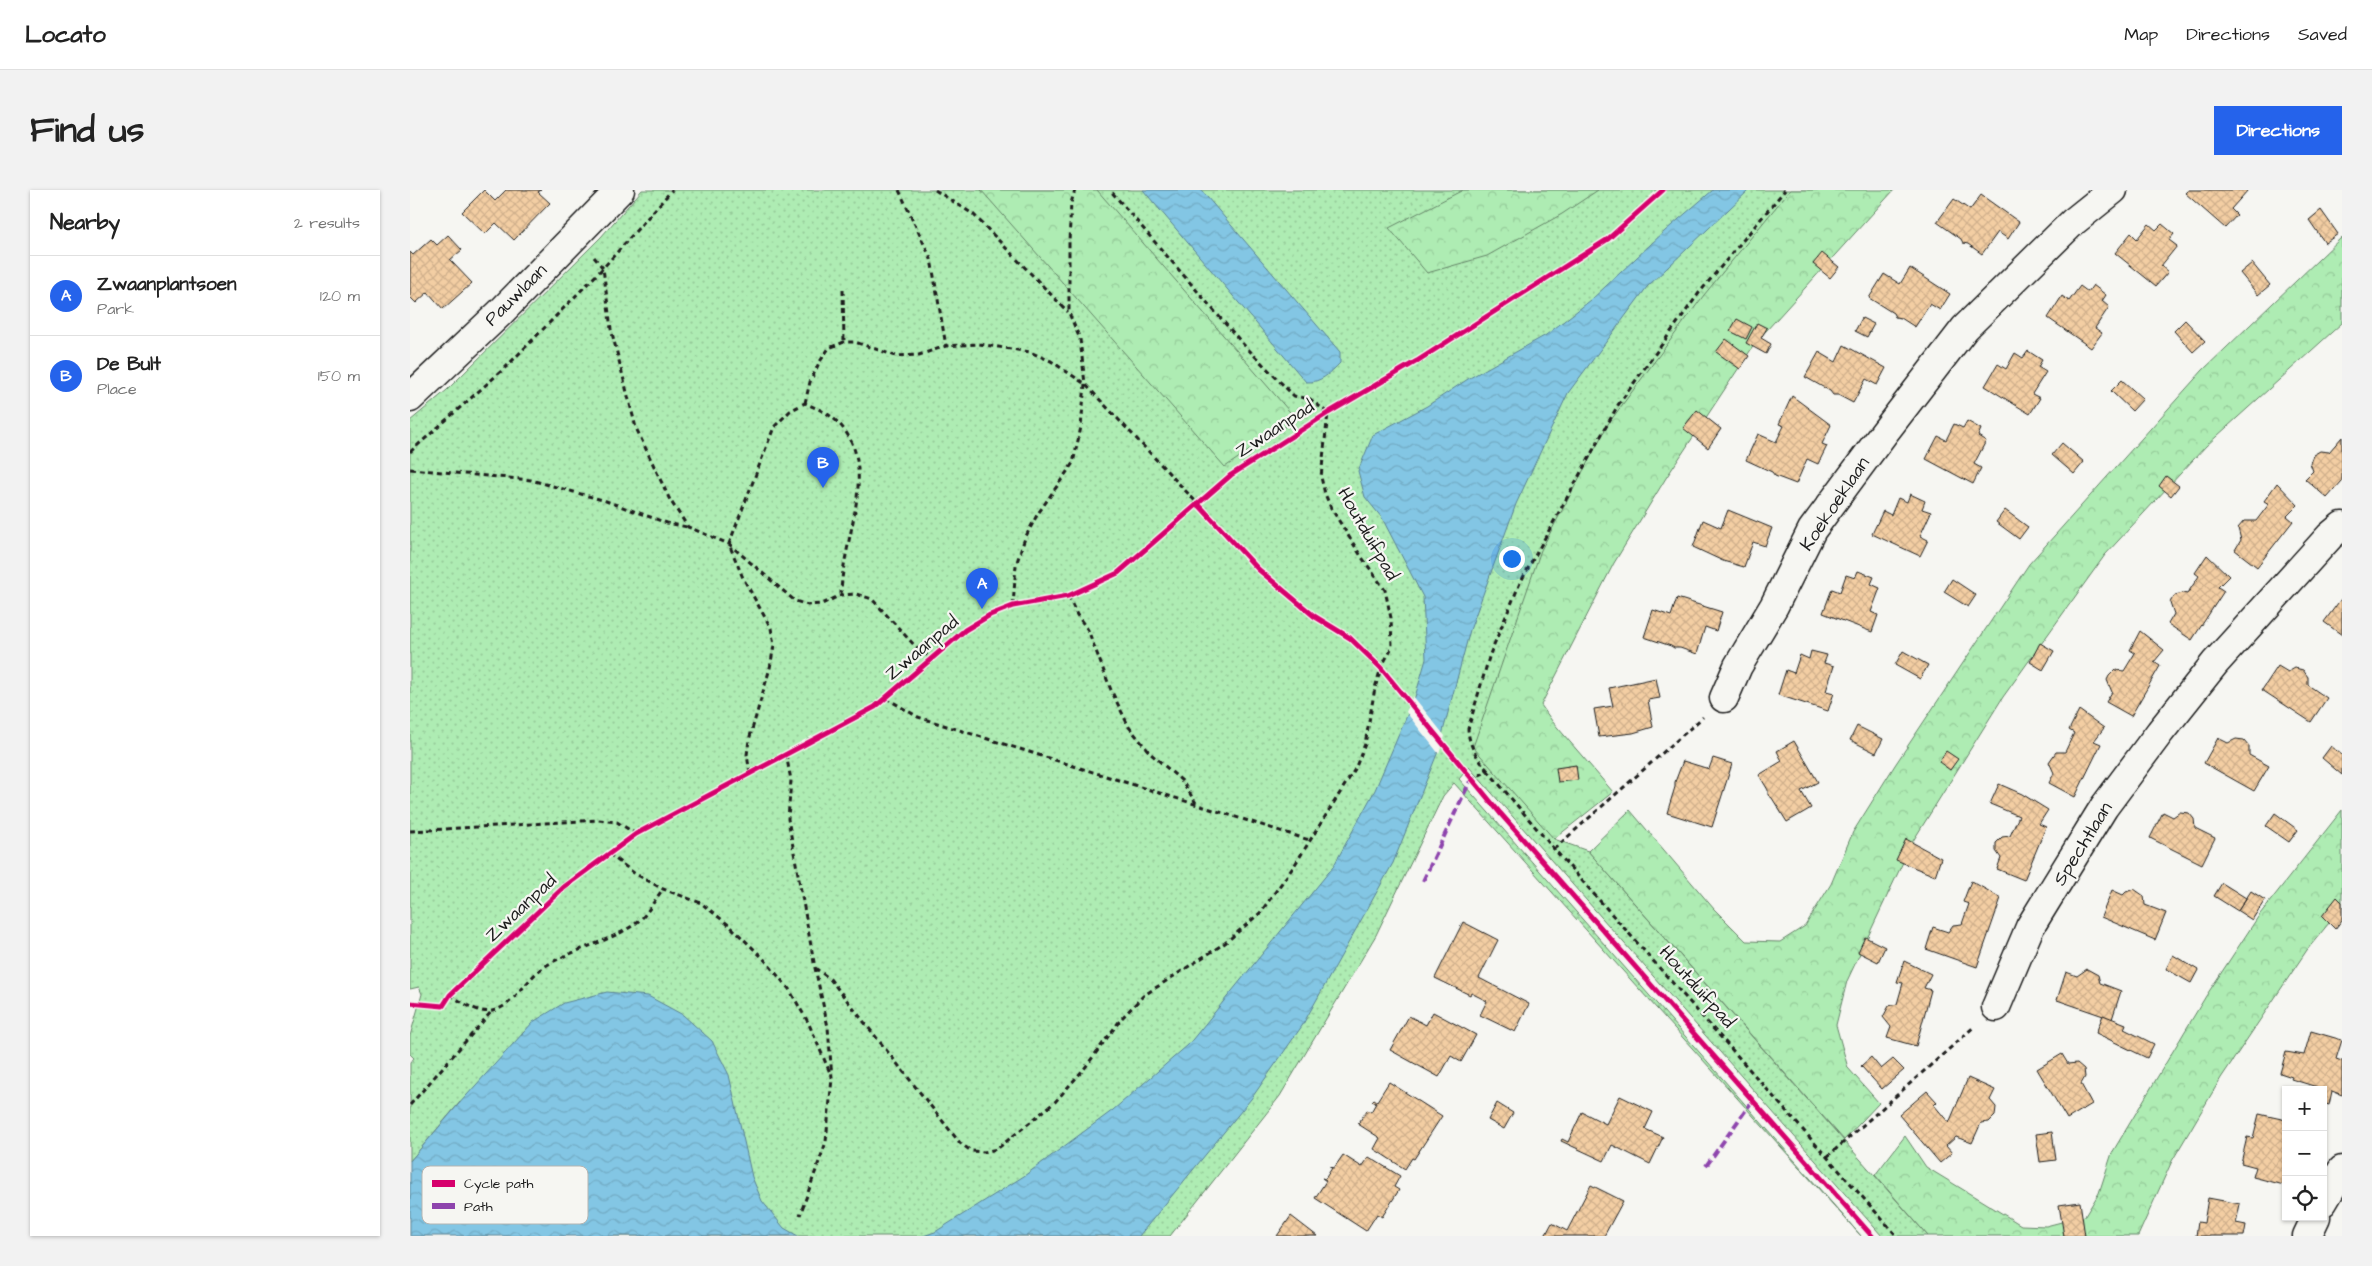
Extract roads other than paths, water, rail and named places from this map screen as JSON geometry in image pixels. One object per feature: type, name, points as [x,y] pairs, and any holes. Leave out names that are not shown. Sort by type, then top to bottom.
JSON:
[{"type":"street","name":"Pauwlaan","points":[[410,398],[500,313],[620,190]]},
{"type":"street","name":"Koekoeklaan","points":[[1724,698],[1738,666],[1774,606],[1812,530],[1884,433],[1965,328],[2074,222],[2113,190]]},
{"type":"street","name":"Spechtlaan","points":[[1996,1007],[2030,927],[2104,807],[2160,732],[2215,664],[2323,544],[2342,526]]},
{"type":"street","points":[[2327,1195],[2342,1170]]},
{"type":"street","points":[[2307,1236],[2314,1221]]},
{"type":"water","points":[[1143,190],[1201,190],[1340,352],[1340,363],[1321,379],[1306,382]]},
{"type":"water","points":[[1713,190],[1749,190],[1647,287],[1568,393],[1516,504],[1470,630],[1437,754],[1393,863],[1302,1026],[1251,1099],[1139,1236],[923,1236],[935,1232],[1024,1176],[1113,1110],[1188,1045],[1333,867],[1375,790],[1415,697],[1426,659],[1423,597],[1382,518],[1365,497],[1358,471],[1373,435],[1427,406],[1468,379],[1546,335],[1591,300],[1665,231]]},
{"type":"water","points":[[607,992],[648,996],[683,1015],[712,1041],[729,1075],[752,1177],[762,1201],[784,1228],[798,1236],[410,1236],[410,1161],[533,1022],[564,1003]]},
{"type":"place","name":"De Bult","points":[[823,488]]},
{"type":"place","name":"Zwaanplantsoen","points":[[982,609]]}]
